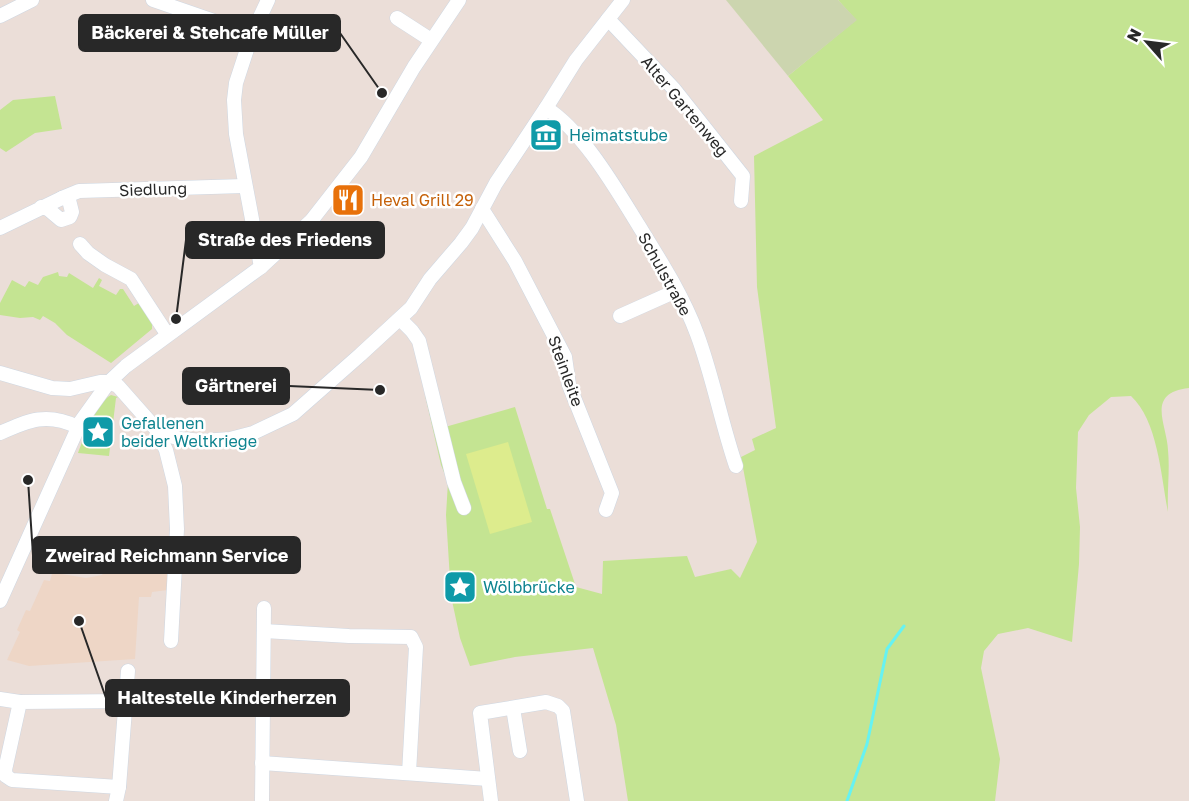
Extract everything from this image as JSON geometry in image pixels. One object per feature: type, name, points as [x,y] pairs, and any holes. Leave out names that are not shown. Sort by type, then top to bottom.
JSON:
[{"type":"street","points":[[153,0],[252,34]]},
{"type":"street","points":[[261,267],[244,186],[234,123],[234,100],[236,83],[252,34],[268,0]]},
{"type":"street","points":[[0,601],[86,412],[109,382],[126,366],[261,267],[311,221],[349,174],[431,40],[459,0]]},
{"type":"street","points":[[156,429],[181,439],[203,441],[230,439],[275,423],[293,414],[400,319],[461,243],[502,173],[576,60],[622,0]]},
{"type":"street","points":[[0,16],[25,1]]},
{"type":"street","points":[[397,18],[431,40]]},
{"type":"street","name":"Alter Gartenweg","points":[[608,19],[674,89],[743,176],[741,201]]},
{"type":"street","name":"Schulstraße","points":[[546,108],[563,122],[602,167],[659,259],[676,291],[696,331],[707,363],[723,429],[736,466]]},
{"type":"street","name":"Siedlung","points":[[0,228],[79,191],[244,186]]},
{"type":"street","points":[[41,207],[48,209],[58,219],[66,220],[72,212],[69,200],[62,198]]},
{"type":"street","name":"Steinleite","points":[[482,209],[515,261],[565,357],[569,385],[612,493],[606,510]]},
{"type":"street","points":[[80,244],[105,265],[131,279],[167,334]]},
{"type":"street","points":[[620,316],[676,291]]},
{"type":"street","points":[[400,319],[419,342],[454,482],[464,508]]},
{"type":"street","points":[[0,373],[52,388],[70,389],[109,382],[118,386],[156,429],[166,450],[175,486],[177,529],[171,641]]},
{"type":"street","points":[[0,433],[26,421],[41,418],[59,420],[78,427]]},
{"type":"street","points":[[262,801],[264,608]]},
{"type":"street","points":[[264,631],[411,637],[416,647],[409,773]]},
{"type":"street","points":[[20,702],[5,770],[6,776],[12,780],[118,794],[128,671]]},
{"type":"street","points":[[0,699],[20,702],[126,701]]},
{"type":"street","points":[[491,801],[480,713],[546,702],[552,703],[562,711],[576,801]]},
{"type":"street","points":[[513,708],[520,751]]},
{"type":"street","points":[[262,763],[488,779]]},
{"type":"shaded area","points":[[136,565],[164,566],[169,569],[168,590],[152,592],[151,597],[139,597],[135,659],[29,666],[7,660],[20,632],[17,630],[26,610],[30,611],[44,580],[50,581],[52,574],[86,578],[102,575],[104,571]]},
{"type":"green space","points":[[726,0],[838,0],[857,20],[788,76]]},
{"type":"green space","points":[[838,0],[1189,0],[1189,388],[1175,391],[1167,396],[1163,403],[1162,411],[1169,458],[1168,512],[1157,450],[1147,420],[1131,396],[1111,397],[1089,415],[1078,432],[1076,488],[1080,527],[1079,564],[1072,642],[1028,628],[998,634],[984,651],[981,668],[1000,759],[995,801],[628,801],[616,725],[593,648],[515,657],[470,666],[460,638],[451,596],[446,515],[448,482],[441,465],[425,395],[437,391],[445,427],[515,407],[547,509],[550,509],[576,587],[602,594],[603,561],[687,556],[695,577],[731,569],[740,578],[757,542],[741,457],[755,450],[752,439],[776,428],[757,287],[754,156],[823,120],[788,76],[856,20]]},
{"type":"green space","points":[[55,96],[62,129],[35,133],[6,152],[0,148],[0,110],[13,100]]},
{"type":"green space","points":[[58,272],[59,276],[67,277],[69,273],[93,288],[99,278],[102,280],[99,286],[116,295],[120,289],[123,289],[134,306],[142,301],[152,319],[152,329],[111,363],[67,335],[55,323],[43,316],[40,320],[33,317],[0,315],[0,303],[12,280],[25,287],[29,281],[38,285],[43,277]]},
{"type":"green space","points":[[111,395],[118,397],[116,398],[109,456],[78,453],[100,405]]},
{"type":"green space","points":[[508,442],[532,522],[490,534],[466,454]]},
{"type":"waterway","points":[[847,801],[867,744],[887,649],[904,626]]},
{"type":"place","name":"Bäckerei & Stehcafe Müller","points":[[382,93]]},
{"type":"place","name":"Heimatstube","points":[[546,135]]},
{"type":"place","name":"Heval Grill 29","points":[[348,200]]},
{"type":"place","name":"Straße des Friedens","points":[[176,319]]},
{"type":"place","name":"Gärtnerei","points":[[380,390]]},
{"type":"place","name":"Gefallenen beider Weltkriege","points":[[98,432]]},
{"type":"place","name":"Zweirad Reichmann Service","points":[[28,480]]},
{"type":"place","name":"Wölbbrücke","points":[[460,587]]},
{"type":"place","name":"Haltestelle Kinderherzen","points":[[79,621]]}]
